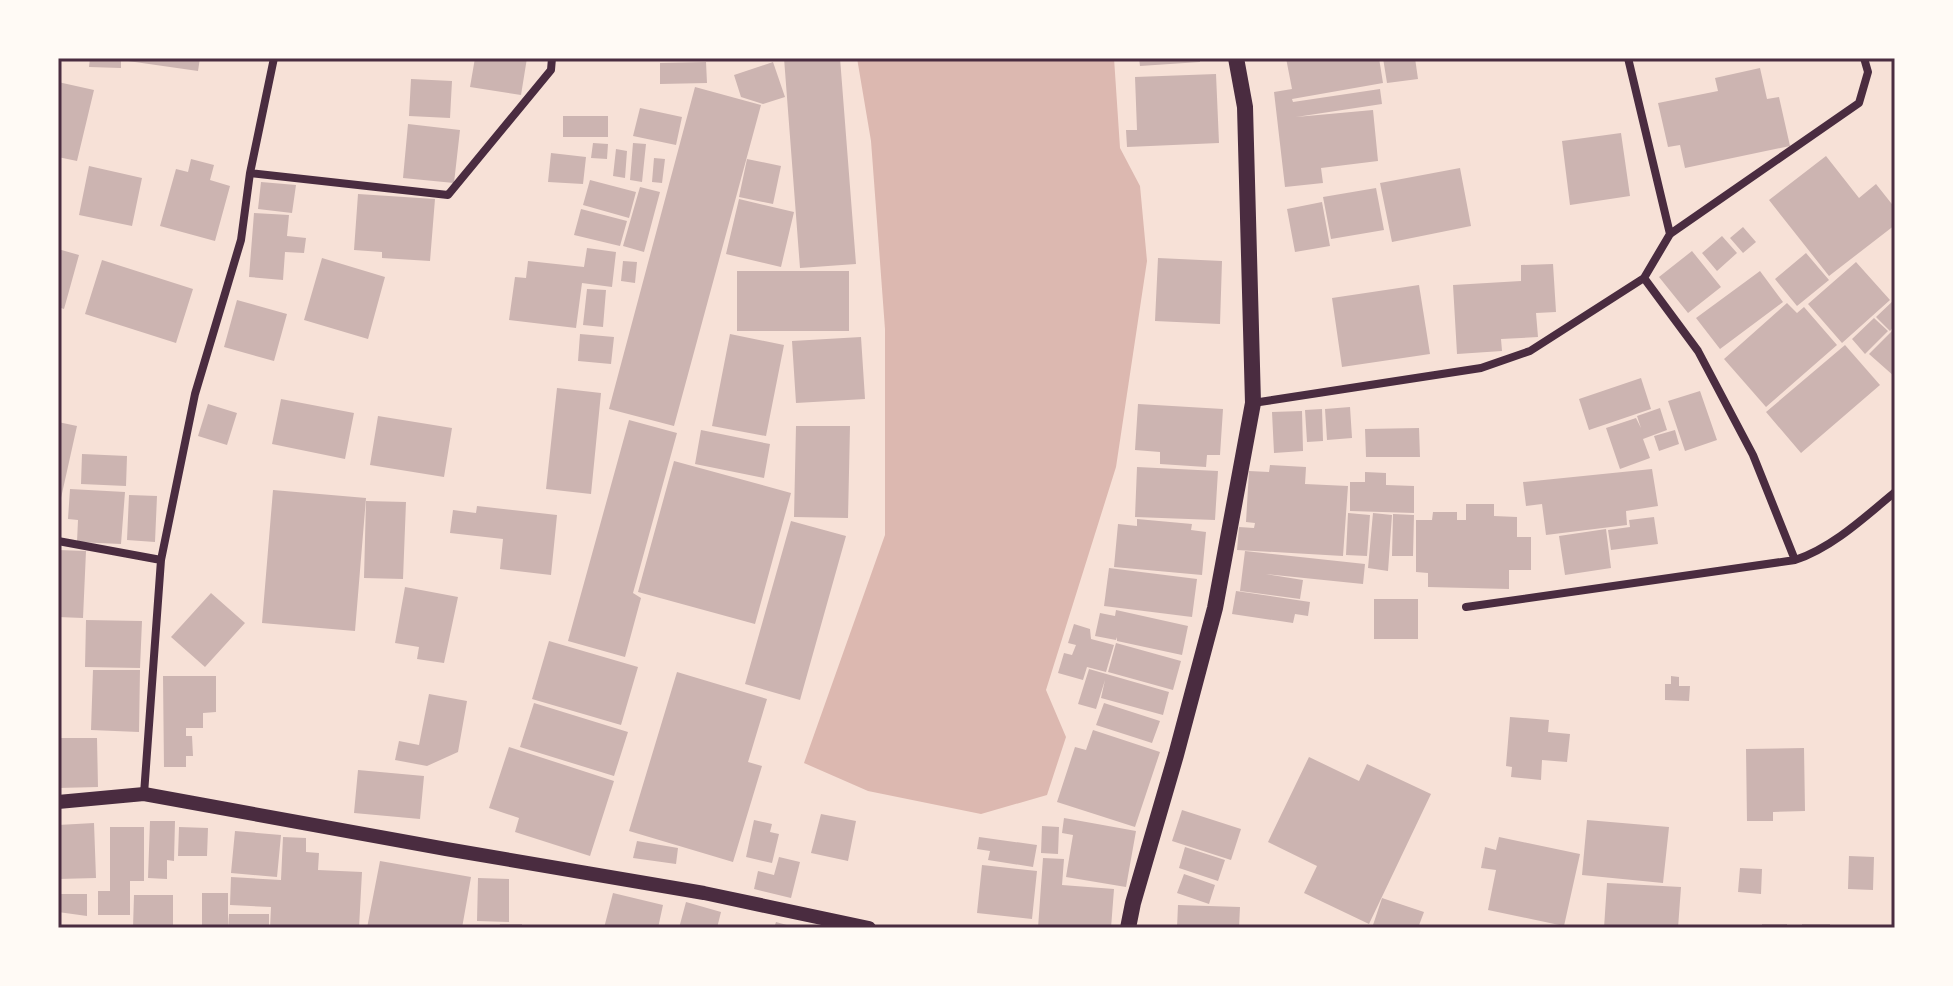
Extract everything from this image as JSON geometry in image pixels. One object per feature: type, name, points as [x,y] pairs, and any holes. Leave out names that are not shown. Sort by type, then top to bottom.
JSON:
[{"type":"main road","points":[[1128,928],[1215,608],[1253,403],[1245,107],[1236,58]]},
{"type":"street","points":[[144,794],[161,560],[195,394],[241,240],[250,173],[274,58]]},
{"type":"street","points":[[250,173],[448,195],[551,70],[552,58]]},
{"type":"street","points":[[1628,58],[1670,234]]},
{"type":"street","points":[[1253,403],[1481,368],[1530,351],[1644,278],[1670,234],[1859,103],[1868,72],[1864,58]]},
{"type":"street","points":[[1644,278],[1698,351],[1753,455],[1795,560]]},
{"type":"street","points":[[1466,607],[1795,560],[1812,554],[1859,522],[1895,492]]},
{"type":"street","points":[[58,541],[161,560]]},
{"type":"street","points":[[58,802],[144,794],[704,893],[869,928]]},
{"type":"shaded area","points":[[857,58],[1114,58],[1120,148],[1140,186],[1147,261],[1116,467],[1046,690],[1066,737],[1047,795],[981,814],[868,791],[804,763],[885,535],[885,329],[871,141]]},
{"type":"building","points":[[90,58],[200,58],[198,71],[121,60],[121,68],[89,67]]},
{"type":"building","points":[[475,58],[527,58],[521,95],[470,87]]},
{"type":"building","points":[[784,58],[840,58],[856,264],[800,268]]},
{"type":"building","points":[[1139,58],[1200,58],[1200,62],[1140,66]]},
{"type":"building","points":[[1286,58],[1379,58],[1383,83],[1292,99],[1293,102],[1380,89],[1382,104],[1296,117],[1373,110],[1378,161],[1321,168],[1323,183],[1285,187],[1274,92],[1292,89]]},
{"type":"building","points":[[1383,58],[1415,58],[1418,79],[1387,83]]},
{"type":"building","points":[[706,62],[707,83],[660,84],[660,63]]},
{"type":"building","points":[[773,62],[785,97],[763,104],[741,97],[734,75]]},
{"type":"building","points":[[1760,68],[1767,99],[1779,97],[1790,146],[1685,168],[1680,145],[1668,147],[1658,103],[1718,91],[1715,78]]},
{"type":"building","points":[[1216,74],[1219,143],[1127,147],[1126,130],[1137,130],[1135,77]]},
{"type":"building","points":[[411,79],[452,81],[450,118],[409,116]]},
{"type":"building","points":[[58,82],[94,90],[77,161],[58,157]]},
{"type":"building","points":[[695,87],[761,105],[674,426],[609,409]]},
{"type":"building","points":[[640,108],[682,117],[676,145],[633,136]]},
{"type":"building","points":[[563,116],[608,116],[608,137],[563,137]]},
{"type":"building","points":[[408,124],[460,130],[454,183],[403,178]]},
{"type":"building","points":[[1621,133],[1630,196],[1570,205],[1562,141]]},
{"type":"building","points":[[593,143],[608,144],[607,159],[591,158]]},
{"type":"building","points":[[633,143],[646,144],[642,182],[630,180]]},
{"type":"building","points":[[616,149],[627,151],[625,178],[613,176]]},
{"type":"building","points":[[551,153],[586,157],[583,184],[548,182]]},
{"type":"building","points":[[1826,156],[1859,198],[1876,184],[1895,208],[1895,225],[1829,276],[1769,200]]},
{"type":"building","points":[[654,158],[665,159],[662,183],[652,182]]},
{"type":"building","points":[[191,159],[214,165],[210,180],[230,186],[215,241],[160,226],[176,169],[188,172]]},
{"type":"building","points":[[747,159],[781,166],[773,204],[739,197]]},
{"type":"building","points":[[89,166],[142,178],[132,226],[79,215]]},
{"type":"building","points":[[1460,168],[1471,226],[1392,242],[1380,183]]},
{"type":"building","points":[[590,180],[636,192],[629,218],[583,205]]},
{"type":"building","points":[[261,182],[296,185],[292,213],[258,209]]},
{"type":"building","points":[[640,187],[660,192],[644,252],[623,246]]},
{"type":"building","points":[[1376,188],[1384,230],[1331,239],[1323,197]]},
{"type":"building","points":[[358,194],[435,199],[430,261],[382,258],[382,252],[354,250]]},
{"type":"building","points":[[739,199],[794,212],[781,267],[726,254]]},
{"type":"building","points":[[1322,202],[1330,246],[1295,252],[1287,209]]},
{"type":"building","points":[[581,209],[627,221],[620,246],[574,235]]},
{"type":"building","points":[[254,213],[289,215],[287,236],[306,238],[304,253],[285,252],[283,280],[249,277]]},
{"type":"building","points":[[1743,227],[1756,242],[1743,253],[1730,238]]},
{"type":"building","points":[[1722,236],[1737,253],[1717,271],[1702,253]]},
{"type":"building","points":[[587,248],[616,252],[612,287],[582,283],[576,328],[509,320],[515,277],[526,278],[528,261],[584,267]]},
{"type":"building","points":[[58,249],[79,255],[64,309],[58,307]]},
{"type":"building","points":[[1692,251],[1721,287],[1688,313],[1659,277]]},
{"type":"building","points":[[1806,253],[1829,280],[1797,306],[1775,279]]},
{"type":"building","points":[[322,258],[385,277],[368,339],[304,320]]},
{"type":"building","points":[[1158,258],[1222,261],[1220,324],[1155,321]]},
{"type":"building","points":[[102,260],[193,289],[176,343],[85,314]]},
{"type":"building","points":[[623,261],[637,262],[635,283],[621,281]]},
{"type":"building","points":[[1856,262],[1890,300],[1842,343],[1808,304]]},
{"type":"building","points":[[1553,264],[1556,312],[1536,313],[1538,337],[1501,339],[1502,351],[1457,354],[1453,285],[1521,281],[1521,265]]},
{"type":"building","points":[[737,271],[849,271],[849,331],[737,331]]},
{"type":"building","points":[[1760,271],[1783,302],[1720,349],[1696,318]]},
{"type":"building","points":[[1419,285],[1430,354],[1342,367],[1332,298]]},
{"type":"building","points":[[587,289],[606,290],[603,327],[583,325]]},
{"type":"building","points":[[1895,299],[1895,325],[1890,331],[1876,317]]},
{"type":"building","points":[[237,300],[287,314],[274,361],[224,347]]},
{"type":"building","points":[[1787,303],[1797,313],[1804,307],[1837,345],[1766,407],[1724,359]]},
{"type":"building","points":[[1874,318],[1888,331],[1865,354],[1852,339]]},
{"type":"building","points":[[1895,328],[1895,377],[1869,354]]},
{"type":"building","points":[[580,334],[614,337],[611,364],[578,361]]},
{"type":"building","points":[[730,334],[784,345],[766,436],[712,426]]},
{"type":"building","points":[[861,337],[865,399],[796,403],[792,341]]},
{"type":"building","points":[[1845,345],[1880,385],[1801,453],[1766,412]]},
{"type":"building","points":[[1641,378],[1651,409],[1589,430],[1579,399]]},
{"type":"building","points":[[557,388],[601,393],[591,494],[546,489]]},
{"type":"building","points":[[1700,391],[1717,440],[1685,451],[1668,401]]},
{"type":"building","points":[[281,399],[354,413],[345,459],[272,444]]},
{"type":"building","points":[[208,404],[237,413],[227,445],[198,436]]},
{"type":"building","points":[[1138,404],[1223,409],[1220,455],[1207,455],[1206,467],[1160,464],[1160,452],[1135,450]]},
{"type":"building","points":[[1350,407],[1352,438],[1327,440],[1325,409]]},
{"type":"building","points":[[1660,408],[1667,430],[1643,439],[1650,458],[1620,469],[1606,428],[1636,418],[1641,428],[1637,416]]},
{"type":"building","points":[[1322,409],[1323,441],[1307,442],[1305,410]]},
{"type":"building","points":[[1302,411],[1303,451],[1274,453],[1272,412]]},
{"type":"building","points":[[378,416],[452,428],[444,477],[370,465]]},
{"type":"building","points":[[629,420],[677,433],[633,593],[641,598],[625,657],[568,641]]},
{"type":"building","points":[[58,422],[77,426],[59,507],[58,507]]},
{"type":"building","points":[[796,426],[850,426],[848,518],[794,517]]},
{"type":"building","points":[[1419,428],[1420,457],[1366,457],[1365,429]]},
{"type":"building","points":[[701,430],[770,444],[764,478],[695,464]]},
{"type":"building","points":[[1675,430],[1679,444],[1659,451],[1654,436]]},
{"type":"building","points":[[82,454],[127,456],[126,486],[81,484]]},
{"type":"building","points":[[674,461],[791,493],[755,624],[638,592]]},
{"type":"building","points":[[1270,465],[1306,467],[1305,484],[1348,486],[1343,556],[1237,550],[1239,527],[1254,528],[1255,523],[1246,522],[1249,471],[1269,472]]},
{"type":"building","points":[[1137,467],[1218,471],[1215,520],[1135,517]]},
{"type":"building","points":[[1652,469],[1658,506],[1626,511],[1627,525],[1546,535],[1542,504],[1526,506],[1523,482]]},
{"type":"building","points":[[1365,472],[1386,473],[1386,485],[1414,486],[1414,513],[1350,511],[1350,482],[1365,482]]},
{"type":"building","points":[[70,489],[125,492],[121,544],[77,542],[78,520],[68,519]]},
{"type":"building","points":[[273,490],[366,498],[355,631],[262,623]]},
{"type":"building","points":[[129,495],[157,496],[155,542],[127,540]]},
{"type":"building","points":[[366,501],[406,502],[403,579],[364,578]]},
{"type":"building","points":[[1466,504],[1494,504],[1494,516],[1517,517],[1517,537],[1531,537],[1531,570],[1509,570],[1509,589],[1428,587],[1428,573],[1416,572],[1416,520],[1432,520],[1433,512],[1457,512],[1457,520],[1466,520]]},
{"type":"building","points":[[477,506],[557,515],[551,575],[500,569],[503,539],[450,533],[453,510],[476,513]]},
{"type":"building","points":[[1348,513],[1370,515],[1367,556],[1346,555]]},
{"type":"building","points":[[1373,513],[1392,515],[1388,571],[1368,568]]},
{"type":"building","points":[[1393,514],[1414,515],[1413,556],[1392,556]]},
{"type":"building","points":[[1654,517],[1658,544],[1611,550],[1608,530],[1630,527],[1629,520]]},
{"type":"building","points":[[1137,519],[1192,524],[1191,530],[1206,532],[1202,575],[1114,567],[1118,524],[1137,526]]},
{"type":"building","points":[[791,521],[846,536],[800,700],[745,684]]},
{"type":"building","points":[[1606,529],[1611,568],[1565,575],[1559,536]]},
{"type":"building","points":[[58,550],[86,551],[83,618],[58,617]]},
{"type":"building","points":[[1245,551],[1365,564],[1363,584],[1266,574],[1303,580],[1300,599],[1240,591]]},
{"type":"building","points":[[1109,568],[1197,579],[1192,617],[1104,606]]},
{"type":"building","points":[[405,587],[458,597],[444,663],[417,659],[419,647],[395,643]]},
{"type":"building","points":[[1236,591],[1310,602],[1308,616],[1295,614],[1293,623],[1232,614]]},
{"type":"building","points":[[211,593],[245,623],[205,667],[171,637]]},
{"type":"building","points":[[1374,599],[1418,599],[1418,639],[1374,639]]},
{"type":"building","points":[[1116,610],[1188,626],[1182,655],[1117,641],[1117,637],[1116,640],[1095,636],[1100,613],[1115,616]]},
{"type":"building","points":[[86,620],[142,621],[140,668],[85,667]]},
{"type":"building","points":[[1074,624],[1090,629],[1091,639],[1114,645],[1106,672],[1087,667],[1083,680],[1058,673],[1064,653],[1072,655],[1076,645],[1068,643]]},
{"type":"building","points":[[549,641],[638,667],[621,725],[532,699]]},
{"type":"building","points":[[1116,643],[1181,661],[1173,690],[1108,672]]},
{"type":"building","points":[[1089,669],[1169,692],[1163,715],[1101,698],[1105,680],[1096,709],[1078,704]]},
{"type":"building","points":[[93,670],[140,670],[139,732],[91,730]]},
{"type":"building","points":[[677,672],[767,699],[748,762],[762,766],[733,862],[629,831]]},
{"type":"building","points":[[163,676],[216,676],[216,712],[203,713],[203,728],[186,728],[186,736],[192,736],[193,756],[186,756],[186,767],[164,767]]},
{"type":"building","points":[[1671,676],[1679,677],[1679,686],[1690,686],[1689,701],[1665,700],[1665,684],[1671,684]]},
{"type":"building","points":[[429,694],[467,701],[458,752],[427,766],[395,760],[399,741],[419,745]]},
{"type":"building","points":[[534,703],[628,732],[614,776],[520,747]]},
{"type":"building","points":[[1104,703],[1160,721],[1152,743],[1096,725]]},
{"type":"building","points":[[1510,717],[1549,720],[1548,732],[1570,734],[1567,762],[1542,760],[1541,780],[1511,777],[1512,767],[1506,766]]},
{"type":"building","points":[[1093,730],[1160,752],[1135,827],[1057,802],[1075,747],[1086,750]]},
{"type":"building","points":[[58,738],[97,738],[98,787],[58,788]]},
{"type":"building","points":[[509,747],[614,781],[590,856],[515,832],[519,818],[489,808]]},
{"type":"building","points":[[1804,748],[1805,811],[1773,812],[1773,821],[1747,821],[1746,749]]},
{"type":"building","points":[[1309,757],[1359,781],[1367,764],[1431,794],[1369,924],[1304,893],[1317,866],[1268,842]]},
{"type":"building","points":[[358,770],[424,776],[420,819],[354,813]]},
{"type":"building","points":[[1182,810],[1241,829],[1231,860],[1172,841]]},
{"type":"building","points":[[821,814],[856,821],[848,861],[811,853]]},
{"type":"building","points":[[1064,818],[1136,831],[1126,887],[1066,877],[1073,835],[1062,833]]},
{"type":"building","points":[[754,820],[772,824],[770,832],[779,834],[772,863],[746,857]]},
{"type":"building","points":[[1587,820],[1669,827],[1663,883],[1582,875]]},
{"type":"building","points":[[150,821],[175,821],[174,861],[167,860],[167,879],[148,878]]},
{"type":"building","points":[[94,823],[96,878],[58,879],[58,825]]},
{"type":"building","points":[[1042,826],[1059,827],[1058,854],[1041,853]]},
{"type":"building","points":[[110,827],[144,827],[144,881],[130,881],[130,915],[98,915],[98,891],[110,891]]},
{"type":"building","points":[[179,827],[208,828],[207,856],[178,856]]},
{"type":"building","points":[[235,831],[281,835],[277,877],[231,873]]},
{"type":"building","points":[[283,837],[306,838],[306,852],[319,853],[318,870],[362,872],[359,928],[270,928],[271,907],[230,905],[231,877],[281,880]]},
{"type":"building","points":[[979,837],[1037,845],[1033,867],[988,860],[990,851],[977,849]]},
{"type":"building","points":[[1499,837],[1580,854],[1564,926],[1488,910],[1496,870],[1481,868],[1485,847],[1496,850]]},
{"type":"building","points":[[637,841],[678,848],[676,864],[633,858]]},
{"type":"building","points":[[1185,847],[1225,860],[1218,881],[1179,868]]},
{"type":"building","points":[[1849,856],[1874,857],[1873,890],[1848,889]]},
{"type":"building","points":[[779,857],[800,862],[791,898],[754,889],[758,871],[774,875]]},
{"type":"building","points":[[1043,858],[1064,859],[1062,885],[1114,889],[1111,928],[1038,928]]},
{"type":"building","points":[[380,861],[471,877],[462,928],[367,928]]},
{"type":"building","points":[[982,865],[1037,871],[1032,919],[977,913]]},
{"type":"building","points":[[1740,868],[1762,869],[1761,894],[1738,892]]},
{"type":"building","points":[[1184,874],[1215,885],[1209,904],[1177,893]]},
{"type":"building","points":[[478,878],[509,879],[509,922],[477,921]]},
{"type":"building","points":[[1607,883],[1681,887],[1678,928],[1604,928]]},
{"type":"building","points":[[202,893],[228,893],[228,928],[202,928]]},
{"type":"building","points":[[613,893],[663,905],[658,928],[604,928]]},
{"type":"building","points":[[58,894],[87,894],[87,916],[58,912]]},
{"type":"building","points":[[134,895],[173,895],[173,928],[133,928]]},
{"type":"building","points":[[1382,898],[1424,912],[1418,928],[1372,928]]},
{"type":"building","points":[[686,902],[721,912],[717,928],[679,928]]},
{"type":"building","points":[[1178,905],[1240,907],[1239,928],[1177,928]]},
{"type":"building","points":[[229,914],[269,914],[269,928],[228,928]]},
{"type":"building","points":[[776,922],[794,927],[794,928],[774,928]]},
{"type":"building","points":[[500,924],[522,924],[522,928],[499,928]]},
{"type":"building","points":[[1762,924],[1787,924],[1787,928],[1762,928]]},
{"type":"building","points":[[1802,924],[1830,924],[1830,928],[1802,928]]}]
